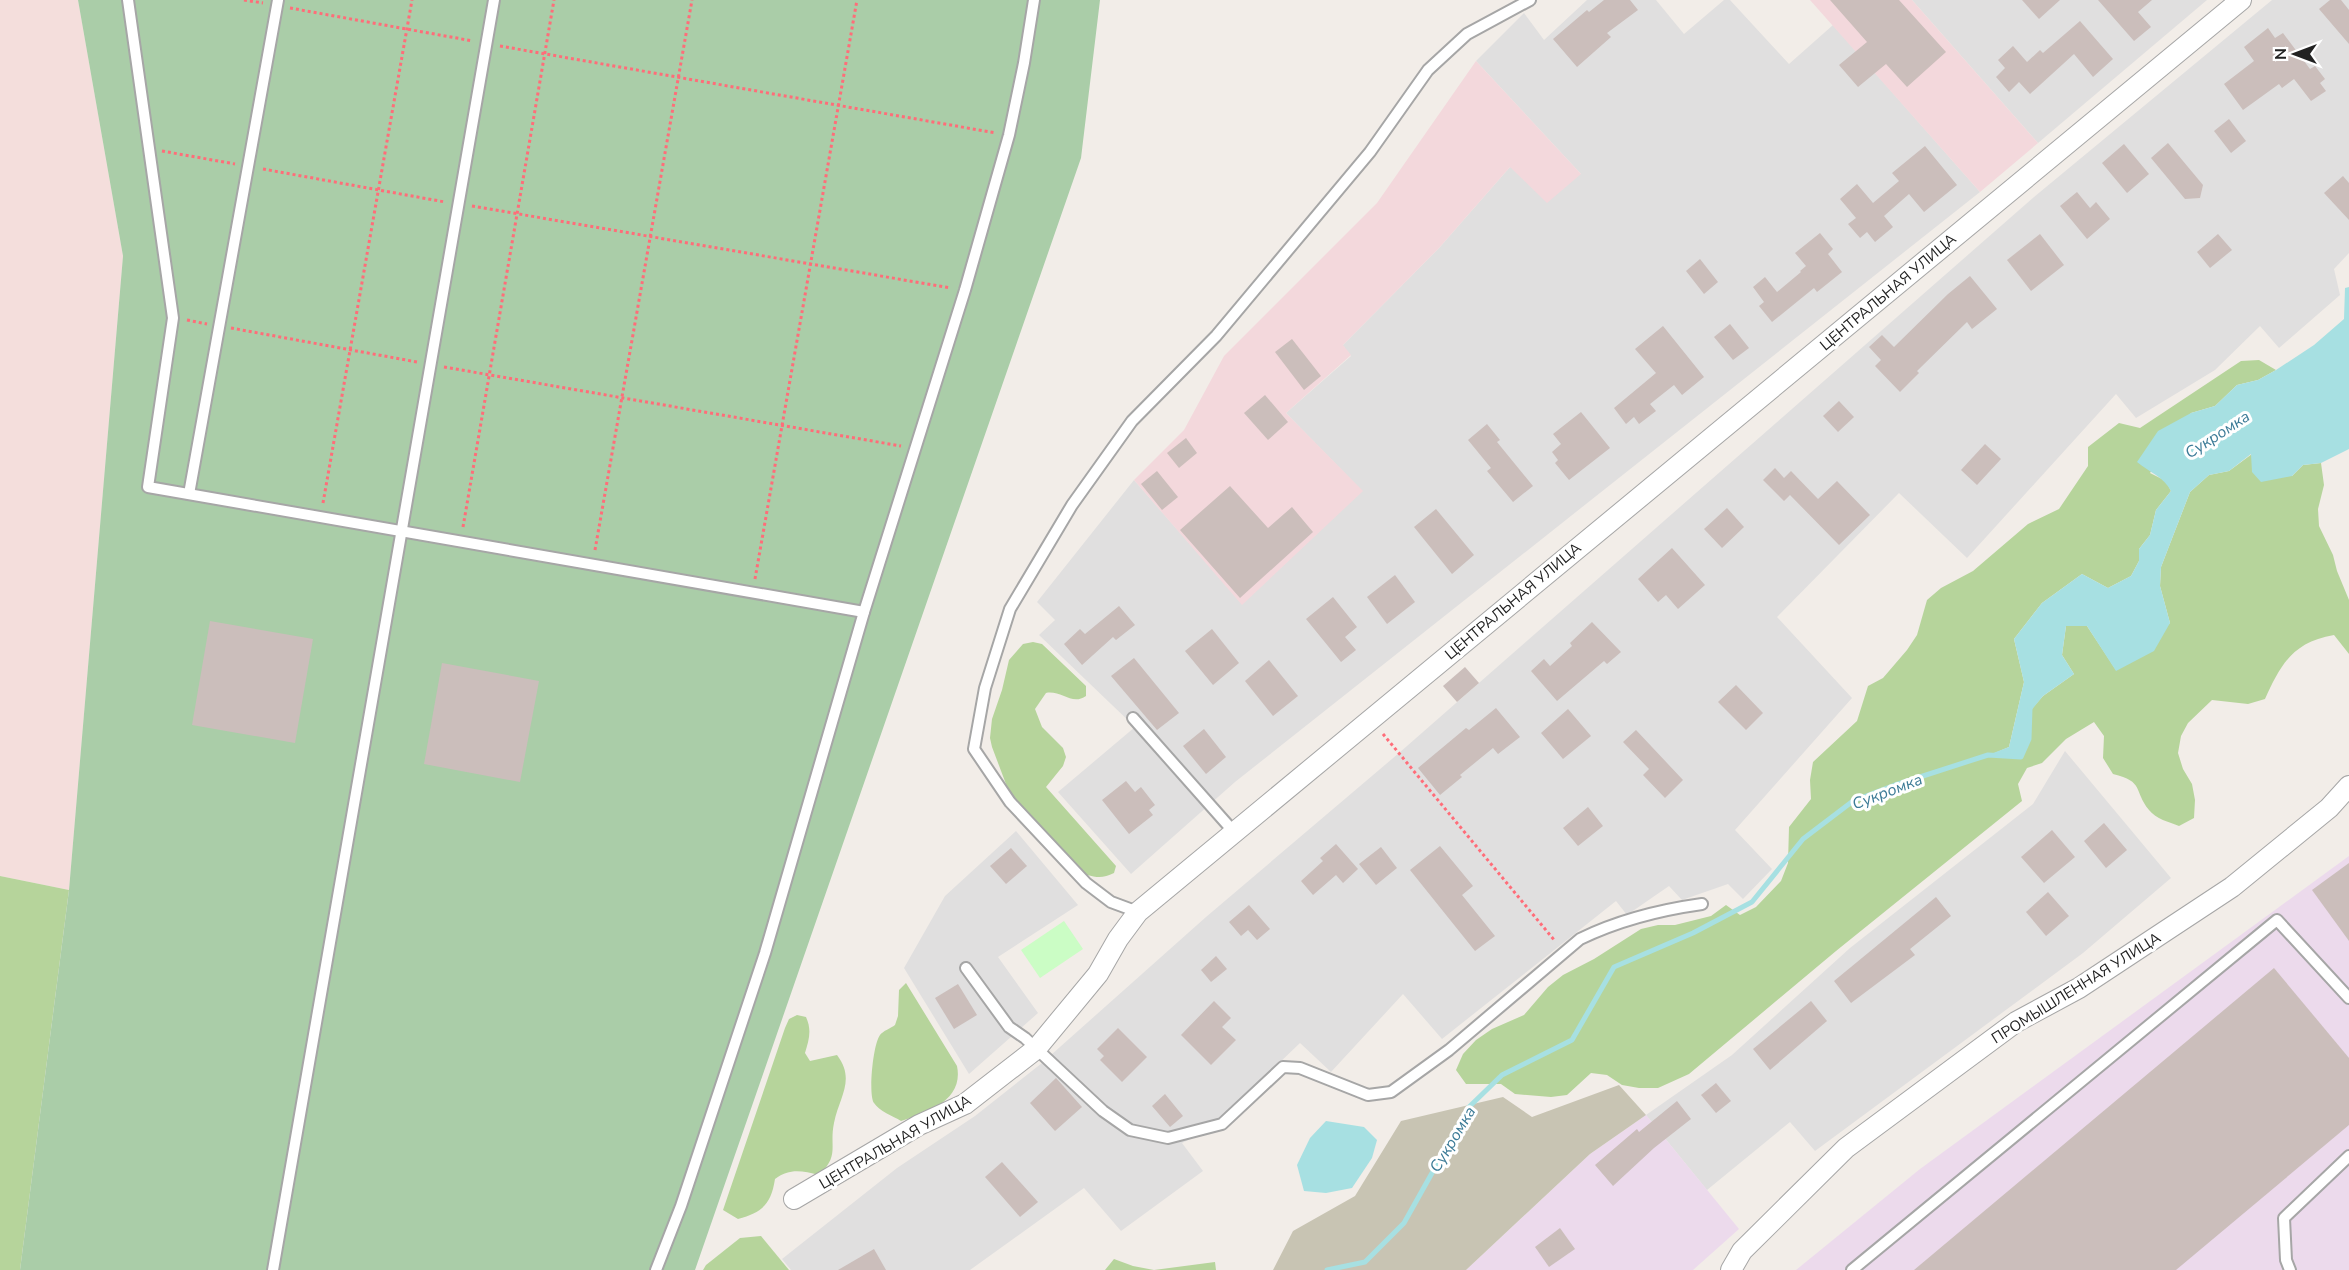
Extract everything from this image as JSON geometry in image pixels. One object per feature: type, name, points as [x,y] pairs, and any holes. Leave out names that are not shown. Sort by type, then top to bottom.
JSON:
[{"type":"street","name":"ЦЕНТРАЛЬНАЯ УЛИЦА","points":[[794,1199],[919,1125],[965,1104],[1036,1048],[1098,974],[1118,939],[1138,912],[2241,0]]},
{"type":"street","name":"ПРОМЫШЛЕННАЯ УЛИЦА","points":[[1731,1270],[1743,1251],[1846,1148],[2016,1022],[2079,988],[2232,887],[2329,808],[2349,786]]},
{"type":"lane","points":[[128,0],[173,318],[148,487],[864,612]]},
{"type":"lane","points":[[273,1270],[494,0]]},
{"type":"lane","points":[[656,1270],[681,1206],[765,953],[864,612],[965,290],[1009,135],[1034,0]]},
{"type":"lane","points":[[1138,912],[1112,902],[1086,883],[1010,802],[974,749],[985,688],[1010,609],[1072,506],[1132,421],[1224,327],[1370,152],[1428,70],[1467,34],[1530,0]]},
{"type":"lane","points":[[189,494],[277,3]]},
{"type":"lane","points":[[1133,718],[1234,832]]},
{"type":"lane","points":[[966,968],[1009,1027],[1036,1048],[1103,1111],[1130,1130],[1168,1138],[1222,1124],[1282,1067],[1300,1068],[1368,1095],[1391,1092],[1449,1050],[1580,939],[1601,928],[1661,909],[1702,904]]},
{"type":"lane","points":[[1852,1270],[2277,920],[2349,998]]},
{"type":"lane","points":[[2290,1270],[2286,1260],[2284,1218],[2349,1156]]},
{"type":"path","points":[[244,0],[277,3],[544,54],[1009,135]]},
{"type":"path","points":[[320,516],[412,0]]},
{"type":"path","points":[[460,541],[554,0]]},
{"type":"path","points":[[593,564],[692,0]]},
{"type":"path","points":[[753,592],[857,0]]},
{"type":"path","points":[[148,149],[965,290]]},
{"type":"path","points":[[173,318],[621,399],[914,448]]},
{"type":"path","points":[[1371,719],[1564,952]]},
{"type":"shaded area","points":[[0,0],[78,0],[123,256],[69,890],[0,876]]},
{"type":"shaded area","points":[[1587,0],[1656,0],[1684,34],[1724,0],[1730,0],[1789,64],[1833,25],[1980,192],[1235,782],[1131,874],[1058,792],[1135,727],[1039,635],[1055,620],[1037,602],[1134,480],[1242,604],[1362,491],[1286,413],[1351,356],[1342,346],[1439,248],[1510,167],[1581,174],[1476,61],[1524,13],[1544,40]]},
{"type":"shaded area","points":[[1810,0],[1912,0],[2038,143],[1980,192]]},
{"type":"shaded area","points":[[1912,0],[2207,0],[2038,143]]},
{"type":"shaded area","points":[[2272,0],[2349,0],[2349,253],[2334,269],[2340,295],[2279,348],[2260,326],[2215,370],[2136,418],[2116,394],[1967,558],[1899,493],[1777,617],[1852,698],[1735,830],[1772,869],[1743,899],[1728,884],[1682,900],[1669,886],[1627,915],[1616,901],[1442,1039],[1403,994],[1331,1072],[1300,1043],[1209,1130],[1182,1143],[1203,1171],[1121,1231],[1084,1188],[970,1270],[791,1270],[782,1259],[897,1168],[975,1116],[1042,1063],[1206,917],[1399,753],[2034,197]]},
{"type":"shaded area","points":[[1476,61],[1581,174],[1547,203],[1510,167],[1439,248],[1343,345],[1351,355],[1286,413],[1363,491],[1242,605],[1134,480],[1184,430],[1224,356],[1377,203]]},
{"type":"shaded area","points":[[2065,751],[2171,878],[2083,953],[1815,1151],[1790,1122],[1707,1190],[1646,1115],[1732,1055],[1850,948],[2033,804]]},
{"type":"shaded area","points":[[1016,831],[1078,905],[998,957],[1038,1013],[969,1074],[904,968],[945,896]]},
{"type":"shaded area","points":[[2349,856],[2349,1270],[1796,1270],[1920,1169]]},
{"type":"shaded area","points":[[1619,1085],[1646,1115],[1590,1154],[1466,1270],[1273,1270],[1293,1231],[1355,1196],[1401,1121],[1503,1097],[1532,1117]]},
{"type":"shaded area","points":[[1646,1115],[1739,1229],[1693,1270],[1466,1270],[1590,1154]]},
{"type":"green space","points":[[78,0],[1100,0],[1081,158],[695,1270],[20,1270],[69,890],[123,256]]},
{"type":"green space","points":[[2259,360],[2276,370],[2258,380],[2237,385],[2215,406],[2191,413],[2150,473],[2166,481],[2171,491],[2156,510],[2150,535],[2139,549],[2139,561],[2131,576],[2108,588],[2082,574],[2042,603],[2014,639],[2024,682],[2009,747],[1990,755],[2021,757],[2029,739],[2029,712],[2043,696],[2074,674],[2062,655],[2066,626],[2087,626],[2116,670],[2170,623],[2160,586],[2161,567],[2190,492],[2209,475],[2229,471],[2252,454],[2292,476],[2303,465],[2321,463],[2324,485],[2318,509],[2319,526],[2333,555],[2349,600],[2349,654],[2334,635],[2308,643],[2290,656],[2283,665],[2265,699],[2248,704],[2212,700],[2188,723],[2181,736],[2178,753],[2183,769],[2192,784],[2195,800],[2194,818],[2179,826],[2155,816],[2130,780],[2113,774],[2103,758],[2104,736],[2094,722],[2066,739],[2042,763],[2027,768],[2018,784],[2022,801],[1836,951],[1689,1074],[1658,1088],[1639,1088],[1622,1085],[1607,1075],[1591,1073],[1567,1095],[1551,1097],[1515,1094],[1501,1084],[1466,1084],[1456,1070],[1463,1054],[1476,1040],[1492,1029],[1524,1015],[1548,987],[1563,975],[1594,959],[1641,929],[1658,925],[1675,925],[1711,916],[1726,905],[1740,915],[1756,907],[1781,881],[1788,863],[1789,827],[1811,799],[1810,780],[1813,762],[1857,721],[1868,686],[1883,678],[1907,650],[1917,635],[1927,600],[1941,588],[1973,571],[2028,524],[2059,509],[2088,466],[2088,447],[2119,423],[2140,428],[2241,361]]},
{"type":"green space","points":[[1033,642],[1042,644],[1086,686],[1086,696],[1081,699],[1046,693],[1035,709],[1042,727],[1063,748],[1066,757],[1063,766],[1046,787],[1116,866],[1114,873],[1107,876],[1087,875],[1009,792],[992,747],[990,738],[992,719],[1009,660],[1023,644]]},
{"type":"green space","points":[[0,876],[69,890],[20,1270],[0,1270]]},
{"type":"green space","points":[[1064,921],[1083,949],[1040,978],[1021,950]]},
{"type":"green space","points":[[906,983],[957,1066],[958,1078],[955,1088],[942,1103],[922,1114],[901,1121],[876,1106],[872,1098],[871,1080],[877,1040],[881,1034],[895,1025],[898,1016],[899,990]]},
{"type":"green space","points":[[797,1015],[806,1017],[808,1022],[809,1035],[805,1053],[810,1061],[837,1055],[843,1064],[846,1081],[834,1123],[832,1156],[819,1175],[791,1172],[775,1179],[771,1195],[764,1206],[738,1219],[723,1210],[785,1028],[789,1019]]},
{"type":"green space","points":[[761,1236],[789,1270],[703,1270],[706,1265],[740,1238]]},
{"type":"green space","points":[[1114,1259],[1133,1266],[1154,1270],[1105,1270]]},
{"type":"green space","points":[[1215,1262],[1216,1270],[1154,1270]]},
{"type":"water","points":[[2349,287],[2349,449],[2321,463],[2303,465],[2292,476],[2261,482],[2252,472],[2251,454],[2229,471],[2209,475],[2190,492],[2161,567],[2160,586],[2170,623],[2154,651],[2116,671],[2087,626],[2066,626],[2062,655],[2074,674],[2043,696],[2030,712],[2029,739],[2021,757],[1988,755],[2009,747],[2024,682],[2014,639],[2042,603],[2082,574],[2108,588],[2131,576],[2139,561],[2139,549],[2150,535],[2156,510],[2171,491],[2160,478],[2137,462],[2158,431],[2191,413],[2215,406],[2237,385],[2258,380],[2314,345],[2344,319],[2345,288]]},
{"type":"water","points":[[1326,1121],[1364,1127],[1377,1140],[1372,1158],[1352,1188],[1326,1193],[1304,1191],[1297,1165],[1310,1138]]},
{"type":"building","points":[[1604,0],[1630,0],[1638,10],[1607,33],[1611,37],[1577,67],[1553,39],[1587,10],[1589,12]]},
{"type":"building","points":[[1830,0],[1899,0],[1946,52],[1907,87],[1886,64],[1858,87],[1839,65],[1867,42]]},
{"type":"building","points":[[2022,0],[2060,0],[2039,19]]},
{"type":"building","points":[[2098,0],[2152,0],[2138,12],[2151,27],[2134,41]]},
{"type":"building","points":[[2330,0],[2341,0],[2349,10],[2349,44],[2319,9]]},
{"type":"building","points":[[2080,21],[2113,59],[2093,77],[2074,54],[2030,94],[2019,82],[2009,92],[1996,77],[2005,68],[1998,60],[2013,46],[2027,62],[2040,50],[2043,53]]},
{"type":"building","points":[[2268,28],[2275,38],[2283,33],[2310,69],[2315,66],[2325,79],[2320,83],[2326,91],[2311,101],[2294,79],[2282,88],[2279,84],[2243,110],[2224,84],[2254,61],[2244,47]]},
{"type":"building","points":[[2229,119],[2246,141],[2231,153],[2214,131]]},
{"type":"building","points":[[2168,143],[2203,185],[2200,198],[2185,199],[2151,158]]},
{"type":"building","points":[[2124,144],[2149,174],[2127,193],[2102,163]]},
{"type":"building","points":[[1925,146],[1957,185],[1924,212],[1909,194],[1884,216],[1893,227],[1875,242],[1867,232],[1860,238],[1848,224],[1856,218],[1840,199],[1857,184],[1873,203],[1899,181],[1892,173]]},
{"type":"building","points":[[2343,176],[2349,183],[2349,220],[2324,193]]},
{"type":"building","points":[[2077,192],[2090,208],[2096,202],[2110,219],[2087,239],[2060,206]]},
{"type":"building","points":[[1820,233],[1833,249],[1828,254],[1842,272],[1817,292],[1814,288],[1772,322],[1759,306],[1764,302],[1753,287],[1765,277],[1777,292],[1806,266],[1795,253]]},
{"type":"building","points":[[2040,234],[2064,265],[2031,291],[2007,260]]},
{"type":"building","points":[[2218,234],[2232,250],[2210,268],[2197,252]]},
{"type":"building","points":[[1700,259],[1718,282],[1704,294],[1686,271]]},
{"type":"building","points":[[1970,276],[1997,309],[1972,329],[1967,322],[1917,371],[1919,373],[1900,392],[1875,366],[1881,360],[1869,347],[1882,335],[1894,347],[1948,294]]},
{"type":"building","points":[[1730,324],[1749,348],[1733,360],[1714,337]]},
{"type":"building","points":[[1663,326],[1704,377],[1682,395],[1674,385],[1650,404],[1656,411],[1639,424],[1634,417],[1626,424],[1614,408],[1656,373],[1635,349]]},
{"type":"building","points":[[1292,339],[1321,376],[1304,390],[1275,352]]},
{"type":"building","points":[[1265,395],[1288,422],[1268,440],[1244,413]]},
{"type":"building","points":[[1839,401],[1854,417],[1838,432],[1823,416]]},
{"type":"building","points":[[1581,412],[1610,448],[1569,480],[1555,463],[1558,460],[1552,452],[1561,444],[1553,434]]},
{"type":"building","points":[[1487,424],[1500,440],[1497,442],[1533,486],[1513,502],[1487,471],[1491,468],[1468,440]]},
{"type":"building","points":[[1186,438],[1197,453],[1179,468],[1167,453]]},
{"type":"building","points":[[1985,444],[2001,459],[1977,485],[1961,470]]},
{"type":"building","points":[[1775,468],[1784,478],[1791,471],[1818,499],[1837,481],[1870,515],[1839,545],[1790,495],[1784,501],[1763,480]]},
{"type":"building","points":[[1157,471],[1178,497],[1162,510],[1141,484]]},
{"type":"building","points":[[1230,486],[1268,528],[1292,507],[1313,532],[1240,598],[1180,530]]},
{"type":"building","points":[[1727,508],[1744,527],[1722,548],[1704,529]]},
{"type":"building","points":[[1436,509],[1474,555],[1452,574],[1414,527]]},
{"type":"building","points":[[1672,548],[1705,585],[1678,609],[1666,595],[1658,602],[1638,579]]},
{"type":"building","points":[[1395,575],[1415,602],[1387,624],[1367,597]]},
{"type":"building","points":[[1333,597],[1357,627],[1345,637],[1356,650],[1341,662],[1306,619]]},
{"type":"building","points":[[1119,606],[1135,625],[1116,640],[1113,637],[1082,665],[1064,644],[1080,629],[1085,634]]},
{"type":"building","points":[[210,621],[313,639],[295,743],[192,725]]},
{"type":"building","points":[[1592,622],[1621,652],[1607,664],[1604,661],[1557,701],[1531,671],[1544,659],[1550,666],[1572,646],[1570,643]]},
{"type":"building","points":[[1212,629],[1239,663],[1213,685],[1185,651]]},
{"type":"building","points":[[1134,658],[1179,713],[1157,730],[1111,676]]},
{"type":"building","points":[[1269,660],[1298,696],[1273,716],[1245,681]]},
{"type":"building","points":[[442,663],[539,681],[520,782],[424,764]]},
{"type":"building","points":[[1465,667],[1479,683],[1457,702],[1443,686]]},
{"type":"building","points":[[1736,685],[1763,713],[1746,730],[1718,702]]},
{"type":"building","points":[[1496,708],[1520,737],[1498,754],[1493,748],[1440,795],[1418,768],[1466,728],[1469,730]]},
{"type":"building","points":[[1568,709],[1591,736],[1563,759],[1541,733]]},
{"type":"building","points":[[1204,729],[1226,757],[1206,774],[1183,746]]},
{"type":"building","points":[[1636,730],[1683,780],[1665,798],[1643,775],[1649,769],[1623,742]]},
{"type":"building","points":[[1126,781],[1135,792],[1141,787],[1155,805],[1149,810],[1153,815],[1129,834],[1102,800]]},
{"type":"building","points":[[1588,807],[1603,826],[1578,846],[1563,828]]},
{"type":"building","points":[[2104,823],[2127,850],[2106,868],[2084,841]]},
{"type":"building","points":[[2052,830],[2075,857],[2044,883],[2021,857]]},
{"type":"building","points":[[1336,844],[1358,869],[1343,883],[1336,875],[1313,895],[1301,881],[1323,861],[1320,858]]},
{"type":"building","points":[[1440,846],[1473,886],[1462,895],[1495,936],[1475,951],[1410,870]]},
{"type":"building","points":[[1381,847],[1397,868],[1376,885],[1359,864]]},
{"type":"building","points":[[1011,848],[1027,866],[1006,884],[990,866]]},
{"type":"building","points":[[2349,863],[2349,941],[2312,890]]},
{"type":"building","points":[[2048,892],[2069,916],[2046,936],[2026,912]]},
{"type":"building","points":[[1936,897],[1951,916],[1910,949],[1915,955],[1851,1003],[1834,981]]},
{"type":"building","points":[[1249,905],[1270,929],[1257,940],[1248,930],[1241,936],[1229,922]]},
{"type":"building","points":[[1216,956],[1227,969],[1211,982],[1201,970]]},
{"type":"building","points":[[2274,968],[2349,1058],[2349,1125],[2176,1270],[1914,1270]]},
{"type":"building","points":[[958,984],[977,1015],[954,1029],[935,998]]},
{"type":"building","points":[[1214,1001],[1231,1018],[1222,1027],[1236,1040],[1211,1065],[1181,1035]]},
{"type":"building","points":[[1811,1001],[1827,1021],[1770,1070],[1753,1049]]},
{"type":"building","points":[[1118,1028],[1147,1057],[1122,1082],[1100,1060],[1104,1056],[1097,1049]]},
{"type":"building","points":[[1056,1078],[1082,1107],[1055,1131],[1030,1103]]},
{"type":"building","points":[[1716,1083],[1731,1101],[1716,1113],[1701,1095]]},
{"type":"building","points":[[1165,1094],[1183,1116],[1170,1127],[1152,1106]]},
{"type":"building","points":[[1677,1101],[1691,1119],[1654,1148],[1613,1186],[1595,1165],[1637,1129],[1639,1132]]},
{"type":"building","points":[[1002,1162],[1038,1202],[1020,1217],[985,1177]]},
{"type":"building","points":[[1560,1228],[1575,1249],[1549,1267],[1535,1247]]},
{"type":"building","points":[[874,1249],[886,1270],[838,1270]]},
{"type":"waterway","name":"Сукромка","points":[[1327,1270],[1365,1262],[1404,1223],[1469,1107],[1502,1075],[1572,1040],[1614,967],[1693,933],[1752,902],[1803,839],[1853,801],[1988,755],[2021,757],[2029,739],[2030,708]]}]
